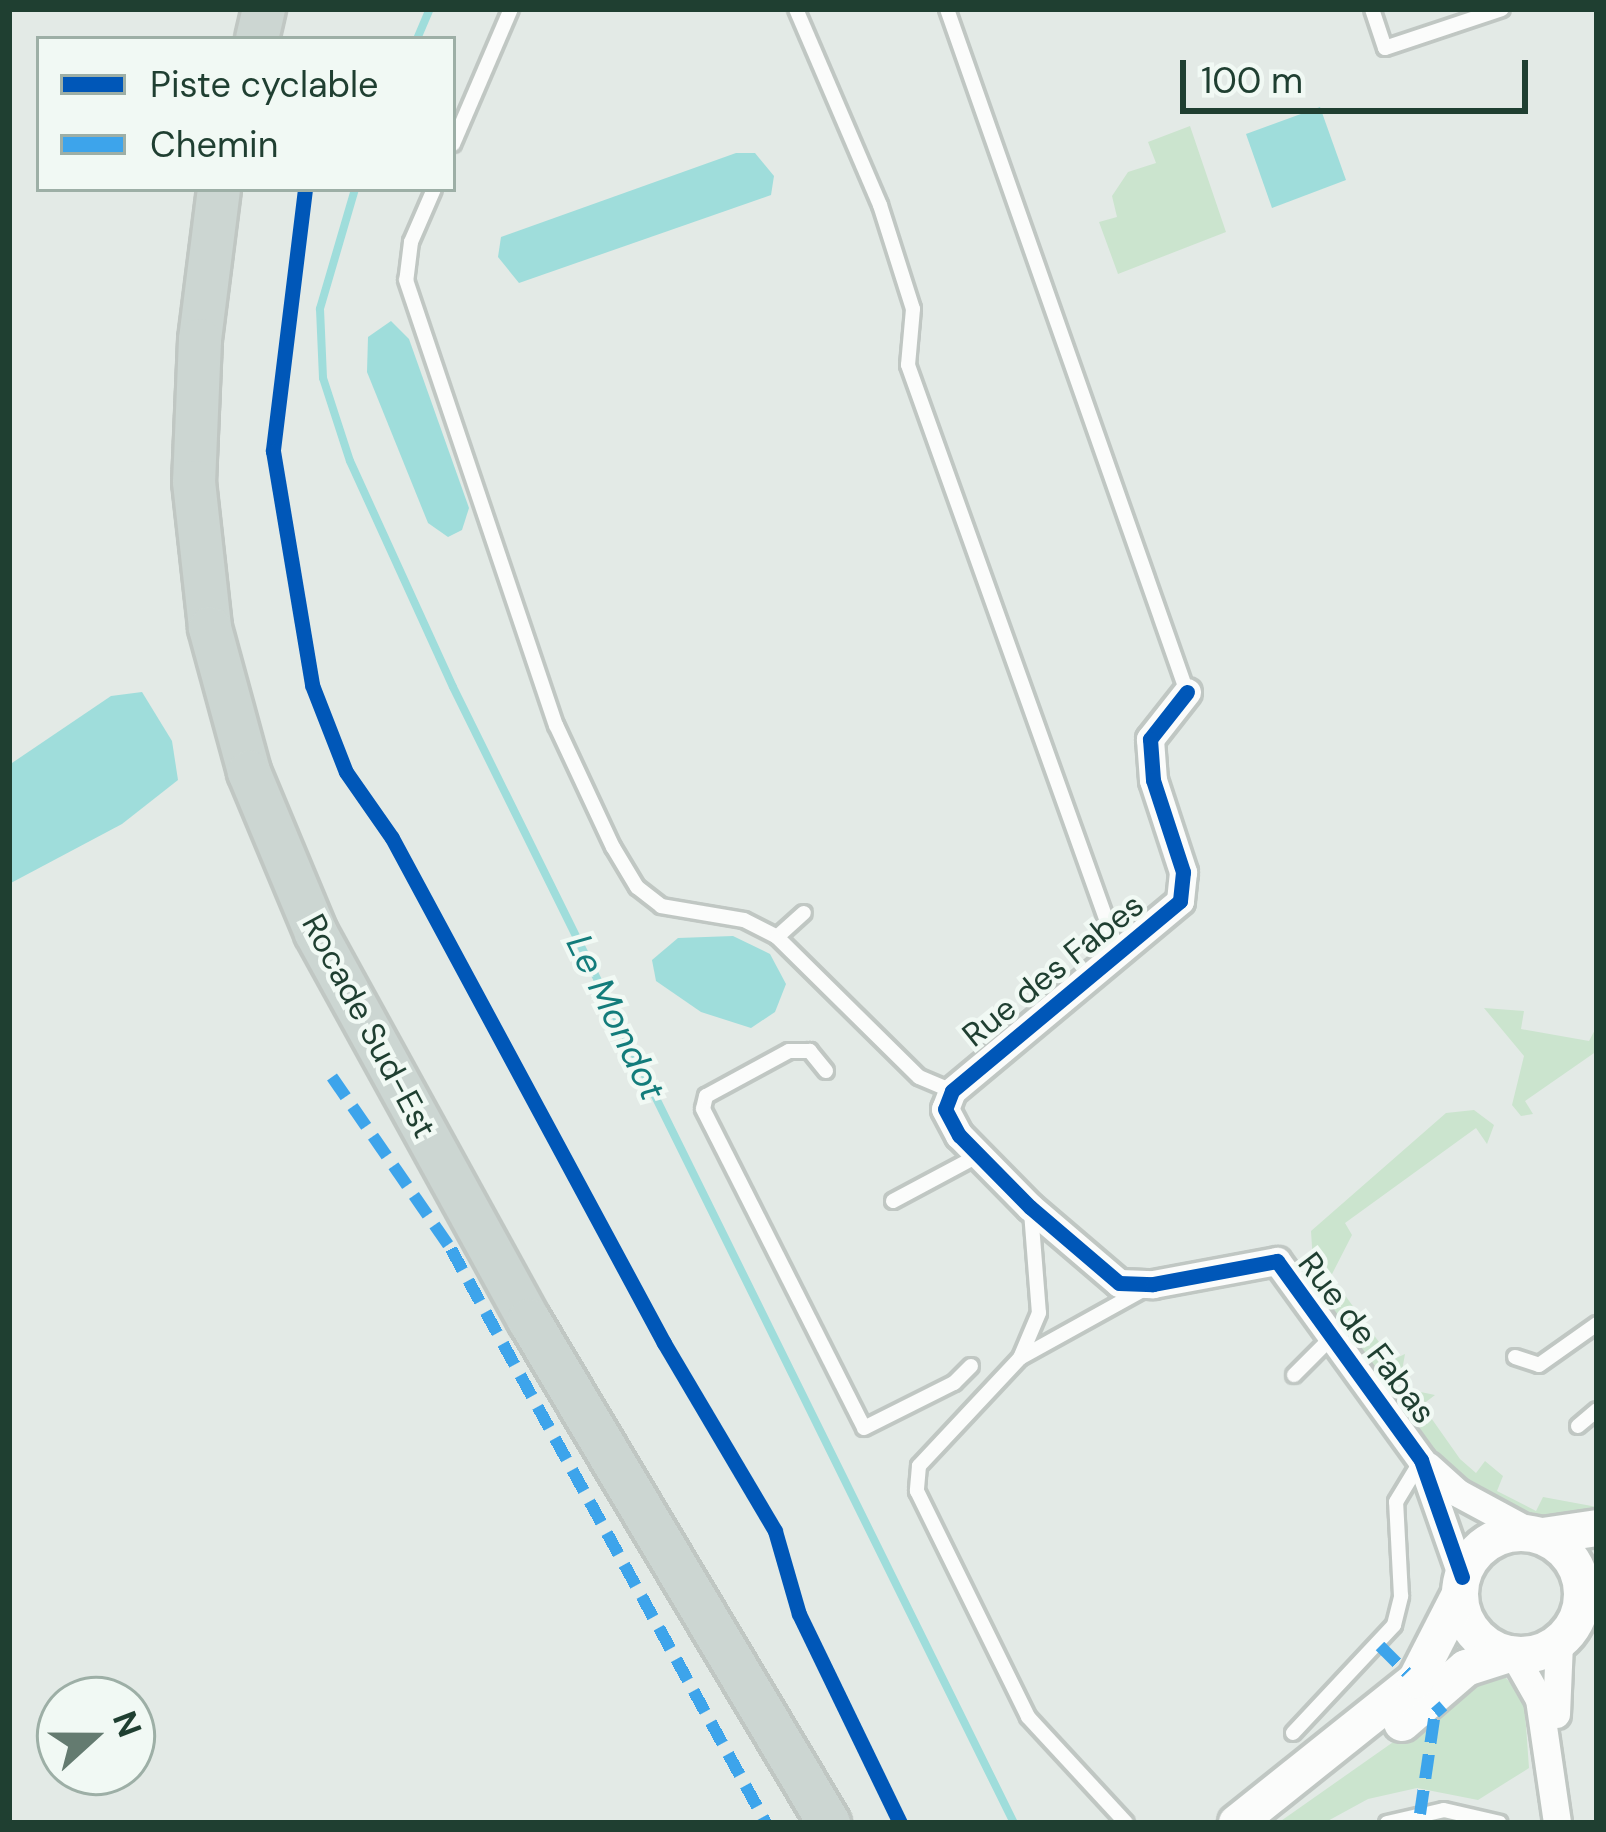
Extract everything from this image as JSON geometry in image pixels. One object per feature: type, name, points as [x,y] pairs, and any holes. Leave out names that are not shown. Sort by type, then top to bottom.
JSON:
[{"type":"main road","name":"Rocade Sud-Est","points":[[219,192],[200,340],[194,482],[210,628],[249,772],[339,973],[529,1320],[825,1823]]},
{"type":"main road","points":[[1237,1823],[1371,1720],[1426,1667],[1484,1545],[1597,1528]]},
{"type":"main road","points":[[1262,1823],[1466,1668],[1558,1643],[1590,1596],[1570,1556],[1538,1535]]},
{"type":"main road","points":[[1460,1588],[1477,1636],[1512,1654]]},
{"type":"street","name":"Rue des Fabes","points":[[952,1091],[1119,956],[1184,894],[1149,761],[1155,726],[1187,692]]},
{"type":"street","name":"Rue de Fabas","points":[[952,1091],[948,1119],[1100,1273],[1153,1284],[1277,1261],[1420,1460],[1458,1493],[1538,1535]]},
{"type":"street","name":"Rue de Fabas","points":[[1420,1460],[1460,1588]]},
{"type":"street","points":[[1556,1812],[1562,1784],[1558,1643]]},
{"type":"street","points":[[1512,1654],[1539,1700],[1556,1812]]},
{"type":"lane","points":[[456,137],[511,9]]},
{"type":"lane","points":[[796,9],[880,206],[914,309],[908,365],[1119,956]]},
{"type":"lane","points":[[947,9],[1187,692]]},
{"type":"lane","points":[[1372,9],[1385,48],[1502,9]]},
{"type":"lane","points":[[433,192],[411,242],[406,280],[556,725],[637,887],[661,906],[744,920],[777,938],[920,1077],[952,1091]]},
{"type":"lane","points":[[777,938],[804,914]]},
{"type":"lane","points":[[826,1071],[809,1051],[789,1051],[706,1096],[704,1109],[864,1428],[954,1383],[971,1366]]},
{"type":"lane","points":[[893,1201],[981,1154]]},
{"type":"lane","points":[[1020,1358],[1039,1313],[1030,1207]]},
{"type":"lane","points":[[1126,1823],[1028,1718],[917,1491],[919,1466],[1020,1358],[1153,1284]]},
{"type":"lane","points":[[1515,1357],[1539,1365],[1597,1324]]},
{"type":"lane","points":[[1294,1375],[1333,1337]]},
{"type":"lane","points":[[1293,1732],[1394,1625],[1401,1596],[1396,1502],[1420,1460]]},
{"type":"lane","points":[[1214,1823],[1371,1720]]},
{"type":"lane","points":[[1387,1823],[1444,1810],[1500,1823]]},
{"type":"green space","points":[[1190,126],[1226,232],[1118,274],[1099,222],[1117,217],[1112,196],[1128,172],[1156,163],[1148,142]]},
{"type":"green space","points":[[1484,1008],[1524,1011],[1521,1029],[1589,1041],[1597,1026],[1597,1051],[1525,1101],[1533,1114],[1521,1116],[1512,1105],[1524,1056]]},
{"type":"green space","points":[[1474,1110],[1494,1125],[1487,1144],[1476,1128],[1345,1223],[1352,1235],[1331,1276],[1392,1360],[1405,1354],[1402,1371],[1383,1378],[1315,1295],[1311,1231],[1446,1113]]},
{"type":"green space","points":[[1416,1391],[1435,1395],[1422,1405],[1460,1459],[1476,1473],[1485,1461],[1503,1476],[1497,1491],[1536,1511],[1543,1497],[1597,1507],[1597,1521],[1539,1520],[1497,1505],[1445,1471],[1405,1415]]},
{"type":"green space","points":[[1490,1674],[1506,1678],[1524,1698],[1529,1768],[1478,1800],[1417,1788],[1368,1799],[1324,1823],[1278,1823]]},
{"type":"water","points":[[1320,107],[1346,180],[1272,208],[1246,134]]},
{"type":"water","points":[[736,153],[755,153],[774,176],[771,195],[519,283],[498,257],[501,237]]},
{"type":"water","points":[[391,321],[409,339],[469,508],[462,530],[448,537],[428,523],[367,372],[368,337]]},
{"type":"water","points":[[142,692],[172,741],[178,780],[122,824],[9,884],[9,765],[111,696]]},
{"type":"water","points":[[733,936],[770,954],[786,984],[775,1012],[751,1028],[701,1012],[656,981],[652,960],[678,938]]},
{"type":"waterway","name":"Le Mondot","points":[[418,36],[430,9]]},
{"type":"waterway","name":"Le Mondot","points":[[354,192],[320,309],[323,378],[350,461],[453,687],[1014,1823]]},
{"type":"marked path","points":[[332,1077],[451,1249],[766,1823]]},
{"type":"marked path","points":[[1380,1646],[1407,1673]]},
{"type":"marked path","points":[[1420,1814],[1435,1713],[1443,1706]]},
{"type":"cycle path","points":[[305,192],[273,451],[312,685],[346,772],[392,838],[664,1343],[775,1531],[799,1614],[900,1823]]},
{"type":"cycle path","points":[[1187,692],[1150,739],[1153,780],[1183,872],[1180,901],[952,1091],[945,1109],[959,1135],[1030,1207],[1119,1283],[1153,1284],[1277,1261],[1421,1460],[1462,1577]]}]
